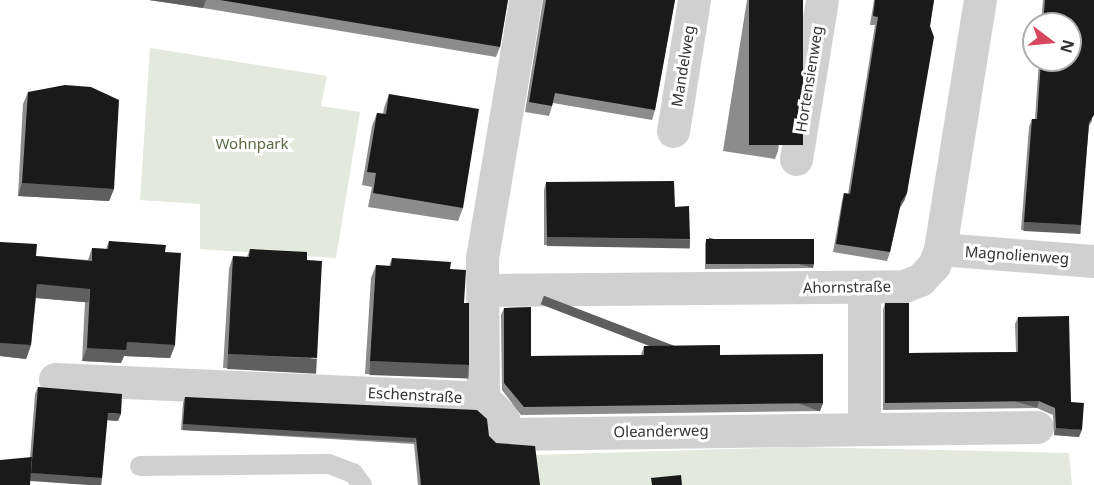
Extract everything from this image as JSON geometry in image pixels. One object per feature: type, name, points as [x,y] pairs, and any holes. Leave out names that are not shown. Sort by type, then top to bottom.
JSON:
[{"type":"street","name":"Eschenstraße","points":[[55,379],[483,398],[482,258],[525,0]]},
{"type":"street","name":"Mandelweg","points":[[673,131],[694,0]]},
{"type":"street","name":"Hortensienweg","points":[[796,159],[822,0]]},
{"type":"street","name":"Ahornstraße","points":[[483,290],[864,287],[904,286],[920,280],[934,265],[940,249],[980,0]]},
{"type":"street","name":"Magnolienweg","points":[[940,249],[1094,261]]},
{"type":"street","points":[[864,287],[864,427]]},
{"type":"street","name":"Oleanderweg","points":[[483,398],[503,418],[503,434],[864,427],[1037,427]]},
{"type":"lane","points":[[140,466],[329,464],[353,473],[362,485]]},
{"type":"green space","name":"Wohnpark","points":[[150,48],[327,76],[321,106],[360,112],[336,258],[200,249],[200,204],[140,200]]},
{"type":"green space","points":[[801,447],[1069,453],[1072,485],[536,485],[464,457]]},
{"type":"building","points":[[220,0],[508,0],[500,47]]},
{"type":"building","points":[[546,0],[675,0],[655,110],[555,93],[552,106],[529,102]]},
{"type":"building","points":[[749,0],[803,0],[803,145],[749,145]]},
{"type":"building","points":[[875,0],[934,0],[930,26],[934,37],[907,193],[901,202],[890,252],[836,244],[844,193],[850,194],[878,17],[873,16]]},
{"type":"building","points":[[1045,0],[1094,0],[1094,115],[1089,123],[1081,225],[1024,222],[1032,119],[1037,119],[1040,72],[1082,72],[1082,12],[1044,12]]},
{"type":"building","points":[[65,85],[91,87],[119,100],[114,189],[22,183],[28,92]]},
{"type":"building","points":[[389,94],[479,109],[463,208],[373,193],[376,173],[367,172],[377,113],[386,114]]},
{"type":"building","points":[[674,181],[675,207],[689,206],[690,239],[547,237],[546,182]]},
{"type":"building","points":[[706,239],[814,239],[814,264],[706,264]]},
{"type":"building","points":[[109,241],[166,245],[165,252],[181,253],[175,345],[127,342],[126,350],[87,348],[90,289],[37,284],[31,345],[0,343],[0,242],[37,244],[36,256],[92,261],[92,248],[108,249]]},
{"type":"building","points":[[250,249],[307,252],[307,260],[322,261],[317,358],[228,354],[233,256],[249,257]]},
{"type":"building","points":[[392,258],[451,262],[450,269],[466,270],[464,303],[469,303],[469,365],[370,361],[376,265],[391,266]]},
{"type":"building","points":[[885,303],[909,303],[909,353],[1018,352],[1018,317],[1069,316],[1071,402],[1084,403],[1082,430],[1056,428],[1055,408],[1039,401],[885,403]]},
{"type":"building","points":[[531,307],[531,356],[644,355],[644,346],[720,345],[720,355],[823,354],[823,403],[524,407],[504,383],[504,308]]},
{"type":"building","points":[[38,387],[122,394],[121,414],[108,413],[102,478],[31,473]]},
{"type":"building","points":[[185,397],[477,410],[487,419],[489,436],[496,443],[535,446],[540,485],[421,485],[416,438],[183,424]]},
{"type":"building","points":[[32,457],[30,485],[0,485],[0,460]]},
{"type":"building","points":[[681,475],[682,485],[652,485],[651,478]]}]
